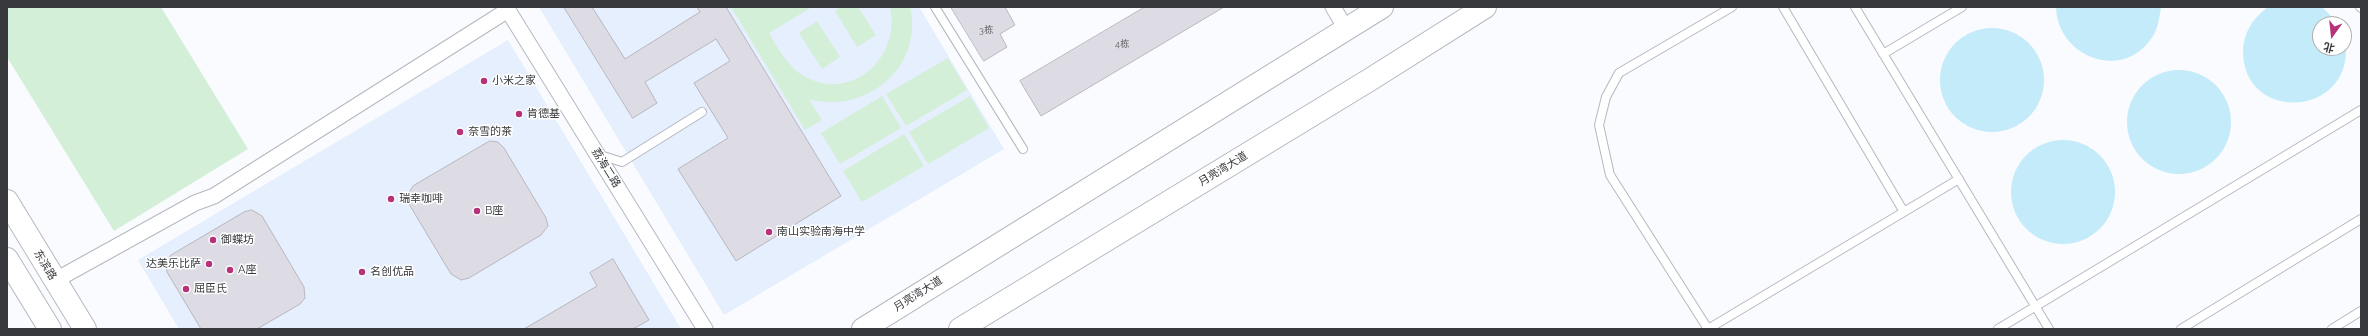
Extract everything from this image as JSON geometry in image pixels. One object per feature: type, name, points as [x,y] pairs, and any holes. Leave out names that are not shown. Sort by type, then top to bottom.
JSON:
[{"type":"main road","name":"月亮湾大道","points":[[863,329],[1382,7]]},
{"type":"main road","name":"月亮湾大道","points":[[960,329],[1371,79],[1484,7]]},
{"type":"main road","name":"东滨路","points":[[7,201],[54,281],[85,329]]},
{"type":"main road","points":[[7,259],[50,329]]},
{"type":"street","points":[[1333,7],[1346,29]]},
{"type":"street","points":[[54,281],[195,203],[214,196],[507,9]]},
{"type":"street","name":"荔海二路","points":[[507,9],[705,329]]},
{"type":"lane","points":[[935,7],[1023,149]]},
{"type":"lane","points":[[1732,7],[1619,73],[1606,97],[1599,125],[1610,175],[1708,329],[1959,179]]},
{"type":"lane","points":[[1783,7],[1904,212]]},
{"type":"lane","points":[[1855,7],[2049,329]]},
{"type":"lane","points":[[1884,54],[1962,7]]},
{"type":"lane","points":[[1998,329],[2361,110]]},
{"type":"lane","points":[[597,154],[622,162],[702,112]]},
{"type":"lane","points":[[2181,329],[2361,219]]},
{"type":"lane","points":[[2332,329],[2361,312]]},
{"type":"shaded area","name":"南山实验南海中学","points":[[539,7],[919,7],[1004,149],[724,315]]},
{"type":"shaded area","points":[[508,40],[681,329],[179,329],[138,260]]},
{"type":"green space","points":[[7,7],[161,7],[248,149],[114,231],[7,57]]},
{"type":"green space","points":[[731,7],[812,7],[769,33],[785,59],[798,72],[816,81],[834,84],[851,81],[866,73],[879,61],[887,45],[891,27],[890,7],[910,7],[912,29],[908,49],[899,67],[886,82],[870,93],[851,100],[830,102],[809,99],[822,120],[805,130]]},
{"type":"green space","points":[[841,7],[858,7],[876,35],[857,47],[835,11]]},
{"type":"green space","points":[[817,21],[840,57],[822,69],[799,33]]},
{"type":"green space","points":[[948,58],[967,90],[906,126],[886,94]]},
{"type":"green space","points":[[882,96],[901,128],[840,164],[821,133]]},
{"type":"green space","points":[[970,96],[989,128],[928,164],[909,132]]},
{"type":"green space","points":[[904,134],[924,166],[862,202],[843,171]]},
{"type":"water","points":[[2056,7],[2161,7],[2158,24],[2151,39],[2138,52],[2124,59],[2108,61],[2093,58],[2079,50],[2067,39],[2059,24]]},
{"type":"water","points":[[2268,7],[2322,7],[2331,16],[2312,16],[2312,56],[2345,56],[2345,61],[2336,82],[2321,96],[2301,102],[2280,101],[2262,92],[2248,76],[2243,45],[2250,26]]},
{"type":"water","points":[[1992,28],[2012,32],[2029,43],[2040,60],[2044,80],[2040,100],[2029,117],[2012,128],[1992,132],[1972,128],[1955,117],[1944,100],[1940,80],[1944,60],[1955,43],[1972,32]]},
{"type":"water","points":[[2179,70],[2199,74],[2216,85],[2227,102],[2231,122],[2227,142],[2216,159],[2199,170],[2179,174],[2159,170],[2142,159],[2131,142],[2127,122],[2131,102],[2142,85],[2159,74]]},
{"type":"water","points":[[2063,140],[2083,144],[2100,155],[2111,172],[2115,192],[2111,212],[2100,229],[2083,240],[2063,244],[2043,240],[2026,229],[2015,212],[2011,192],[2015,172],[2026,155],[2043,144]]},
{"type":"building","points":[[564,7],[592,7],[625,59],[700,12],[697,7],[726,7],[841,196],[736,261],[678,169],[728,138],[694,83],[730,61],[716,39],[645,82],[657,103],[633,118]]},
{"type":"building","points":[[951,7],[1005,7],[1015,25],[1000,34],[1007,47],[984,61]]},
{"type":"building","points":[[1145,7],[1224,7],[1041,116],[1020,81]]},
{"type":"building","name":"B座","points":[[490,141],[498,142],[504,148],[546,218],[548,226],[541,235],[469,278],[461,280],[451,274],[409,204],[407,196],[413,186]]},
{"type":"building","name":"A座","points":[[252,210],[262,216],[304,287],[305,298],[300,304],[257,329],[201,329],[167,272],[166,261],[171,255],[244,212]]},
{"type":"building","points":[[613,259],[649,320],[633,329],[524,329],[597,286],[590,273]]},
{"type":"place","name":"小米之家","points":[[484,81]]},
{"type":"place","name":"肯德基","points":[[519,114]]},
{"type":"place","name":"奈雪的茶","points":[[460,132]]},
{"type":"place","name":"瑞幸咖啡","points":[[391,199]]},
{"type":"place","name":"B座","points":[[477,211]]},
{"type":"place","name":"南山实验南海中学","points":[[769,232]]},
{"type":"place","name":"御蝶坊","points":[[213,240]]},
{"type":"place","name":"达美乐比萨","points":[[209,264]]},
{"type":"place","name":"A座","points":[[230,270]]},
{"type":"place","name":"名创优品","points":[[362,272]]},
{"type":"place","name":"屈臣氏","points":[[186,289]]}]
